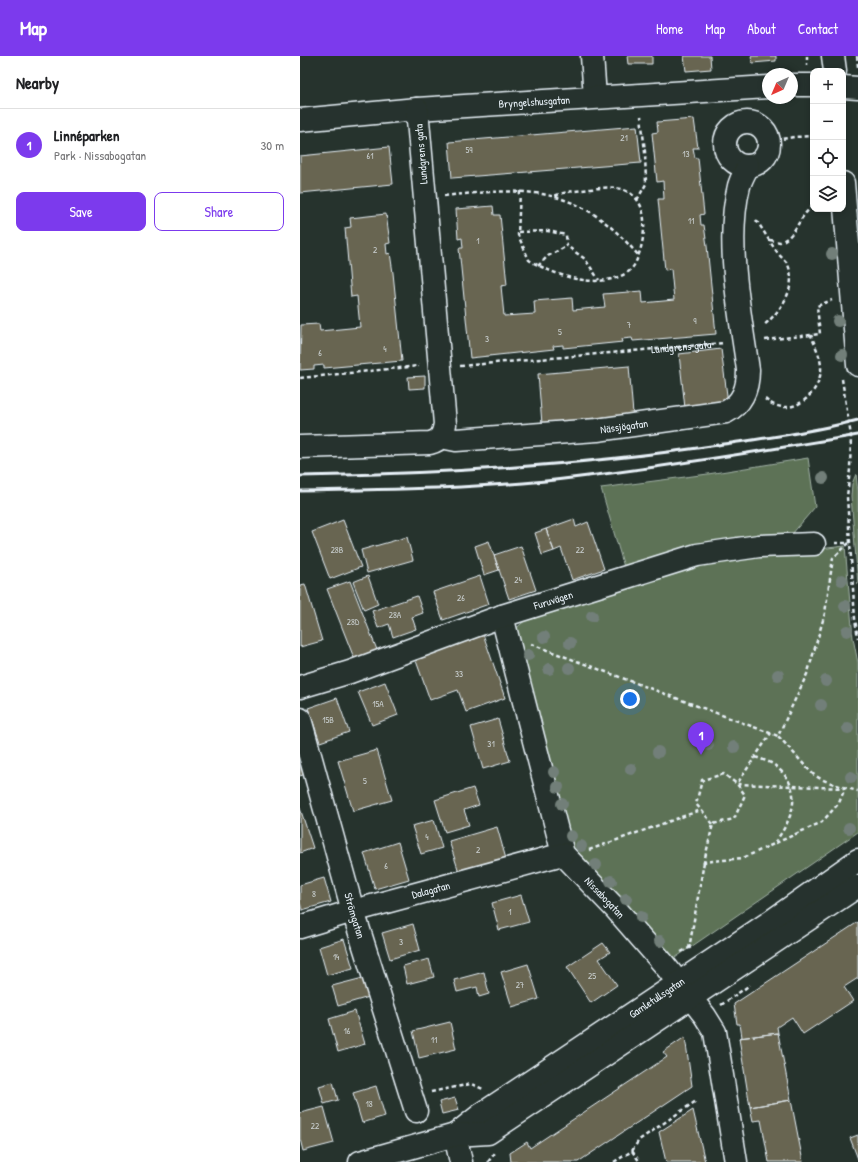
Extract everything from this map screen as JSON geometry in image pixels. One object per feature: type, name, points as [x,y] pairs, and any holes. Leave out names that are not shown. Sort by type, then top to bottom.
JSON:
[{"type":"street","points":[[592,56],[595,96]]},
{"type":"street","points":[[834,56],[835,68]]},
{"type":"street","points":[[798,85],[810,85]]},
{"type":"street","name":"Bryngelshusgatan","points":[[300,120],[417,109],[595,96],[762,87]]},
{"type":"street","points":[[846,87],[858,88]]},
{"type":"street","name":"Lundgrens gata","points":[[417,109],[440,367],[444,424],[441,437]]},
{"type":"street","points":[[751,122],[764,130],[769,141],[769,148],[765,157],[758,164],[748,166],[734,162],[728,154],[726,140],[730,131],[737,125],[751,122]]},
{"type":"street","points":[[744,342],[733,247],[739,185],[748,166]]},
{"type":"street","points":[[844,212],[850,371]]},
{"type":"street","name":"Nässjögatan","points":[[441,437],[456,440],[597,430],[726,412],[736,407],[743,397],[748,384],[748,370],[744,342]]},
{"type":"street","points":[[300,447],[430,443],[437,442],[441,437]]},
{"type":"street","name":"Furuvägen","points":[[300,687],[504,625],[697,555],[759,546],[814,544]]},
{"type":"street","name":"Nissabogatan","points":[[504,625],[567,858],[615,908],[685,990],[715,1032],[736,1162]]},
{"type":"street","name":"Strömgatan","points":[[300,719],[353,911],[416,1111]]},
{"type":"street","name":"Dalagatan","points":[[300,927],[353,911],[567,858]]},
{"type":"street","name":"Gamletullsgatan","points":[[685,990],[770,922],[858,860]]},
{"type":"street","name":"Gamletullsgatan","points":[[360,1162],[455,1135],[489,1108],[858,886]]},
{"type":"street","points":[[455,1135],[461,1162]]},
{"type":"path","points":[[857,56],[858,68]]},
{"type":"path","points":[[637,200],[646,184],[645,152],[640,112]]},
{"type":"path","points":[[769,141],[810,136]]},
{"type":"path","points":[[520,191],[518,232],[521,246],[529,260],[538,266],[564,277],[582,280],[599,280],[628,272],[635,264],[644,236],[645,225],[643,213],[637,200],[623,189],[564,192],[554,196]]},
{"type":"path","points":[[444,196],[497,190],[520,191],[554,196],[568,201],[598,218],[618,234],[638,256]]},
{"type":"path","points":[[738,194],[744,205],[789,267],[790,286],[788,295],[774,317],[744,342]]},
{"type":"path","points":[[770,240],[780,242],[792,236],[801,218],[810,209]]},
{"type":"path","points":[[518,232],[539,231],[566,236],[567,246],[585,259],[599,280]]},
{"type":"path","points":[[538,266],[548,256],[567,246]]},
{"type":"path","points":[[833,292],[834,308]]},
{"type":"path","points":[[744,342],[820,334],[817,306],[833,300]]},
{"type":"path","points":[[748,384],[774,406],[789,407],[804,401],[814,389],[821,371],[818,354],[812,335]]},
{"type":"path","name":"Lundgrens gata","points":[[300,378],[417,366],[440,367],[744,342]]},
{"type":"path","points":[[850,371],[851,436],[847,497],[849,543],[858,638]]},
{"type":"path","points":[[814,544],[849,543]]},
{"type":"path","points":[[778,736],[808,672],[824,612],[833,558],[849,543]]},
{"type":"path","points":[[504,625],[778,736],[813,774],[845,788],[858,791]]},
{"type":"path","points":[[737,784],[771,734]]},
{"type":"path","points":[[755,757],[774,764],[787,777],[791,786],[794,802],[786,828],[775,843]]},
{"type":"path","points":[[724,774],[737,784],[745,795],[734,819],[713,824],[696,804],[702,780],[724,774]]},
{"type":"path","points":[[737,784],[845,788]]},
{"type":"path","points":[[704,862],[744,858],[822,822],[839,803],[845,788]]},
{"type":"path","points":[[567,858],[701,810]]},
{"type":"path","points":[[689,949],[704,862],[713,824]]},
{"type":"path","points":[[614,1162],[632,1152],[638,1140],[696,1101]]},
{"type":"path","points":[[632,1152],[640,1162]]},
{"type":"green space","points":[[808,458],[815,507],[792,534],[737,537],[675,551],[624,567],[601,488],[708,474]]},
{"type":"green space","points":[[856,474],[858,492],[858,584],[851,496],[852,484]]},
{"type":"green space","points":[[845,546],[853,638],[858,663],[858,832],[672,960],[616,892],[572,846],[513,631],[529,617],[698,563]]},
{"type":"building","points":[[627,56],[652,56],[652,64],[628,64]]},
{"type":"building","points":[[684,56],[710,56],[711,69],[686,71]]},
{"type":"building","points":[[751,56],[776,56],[776,61],[752,63]]},
{"type":"building","points":[[694,119],[698,148],[693,148],[695,158],[698,158],[704,214],[700,215],[701,225],[704,225],[707,246],[716,334],[633,341],[632,338],[622,339],[623,342],[563,348],[563,345],[553,346],[554,349],[470,358],[459,248],[463,248],[462,238],[458,239],[456,209],[493,206],[494,215],[500,215],[507,285],[501,286],[504,316],[535,314],[534,301],[572,298],[573,310],[605,307],[603,294],[642,291],[643,303],[674,300],[671,269],[665,270],[658,199],[664,199],[663,181],[657,182],[652,133],[658,132],[657,122]]},
{"type":"building","points":[[637,126],[641,163],[452,178],[449,142]]},
{"type":"building","points":[[389,147],[393,184],[300,193],[300,156]]},
{"type":"building","points":[[386,214],[390,243],[386,244],[387,254],[390,253],[393,273],[402,361],[324,368],[324,365],[314,366],[314,369],[300,370],[301,325],[319,324],[320,331],[360,327],[357,296],[351,297],[345,228],[351,227],[350,218]]},
{"type":"building","points":[[721,349],[728,403],[685,408],[679,354]]},
{"type":"building","points":[[629,366],[633,414],[542,424],[538,374]]},
{"type":"building","points":[[425,376],[425,388],[409,389],[408,377]]},
{"type":"building","points":[[574,519],[576,527],[588,522],[604,569],[572,580],[561,548],[554,551],[546,529]]},
{"type":"building","points":[[343,520],[361,567],[330,579],[312,532]]},
{"type":"building","points":[[546,529],[554,551],[542,555],[535,533]]},
{"type":"building","points":[[407,537],[413,560],[367,573],[361,550]]},
{"type":"building","points":[[489,541],[499,570],[484,575],[475,546]]},
{"type":"building","points":[[521,546],[536,590],[509,599],[494,555]]},
{"type":"building","points":[[368,576],[378,604],[364,610],[353,582]]},
{"type":"building","points":[[480,576],[489,604],[443,620],[433,592]]},
{"type":"building","points":[[350,581],[379,655],[356,663],[327,589]]},
{"type":"building","points":[[305,584],[322,641],[300,647],[300,585]]},
{"type":"building","points":[[417,596],[423,613],[412,617],[416,629],[393,637],[389,624],[378,628],[372,611]]},
{"type":"building","points":[[483,634],[505,698],[466,712],[458,690],[430,700],[415,658]]},
{"type":"building","points":[[385,682],[398,715],[372,725],[358,692]]},
{"type":"building","points":[[337,698],[349,732],[320,742],[308,708]]},
{"type":"building","points":[[498,719],[510,761],[483,769],[471,727]]},
{"type":"building","points":[[300,748],[308,773],[300,776]]},
{"type":"building","points":[[377,750],[392,800],[353,811],[338,761]]},
{"type":"building","points":[[473,788],[479,805],[464,810],[469,825],[445,832],[435,800]]},
{"type":"building","points":[[300,808],[313,848],[300,853]]},
{"type":"building","points":[[434,820],[442,848],[421,854],[412,826]]},
{"type":"building","points":[[497,827],[506,859],[459,872],[449,841]]},
{"type":"building","points":[[398,842],[409,879],[375,889],[364,853]]},
{"type":"building","points":[[324,878],[331,902],[302,910],[300,902],[300,885]]},
{"type":"building","points":[[521,895],[529,922],[499,930],[492,903]]},
{"type":"building","points":[[858,922],[858,978],[844,987],[853,1001],[803,1034],[792,1017],[777,1027],[778,1033],[739,1038],[742,1037],[740,1024],[737,1024],[734,1004]]},
{"type":"building","points":[[413,924],[420,950],[390,959],[382,933]]},
{"type":"building","points":[[344,939],[353,968],[327,975],[319,947]]},
{"type":"building","points":[[603,943],[610,952],[599,959],[617,985],[591,1003],[567,967]]},
{"type":"building","points":[[429,959],[434,977],[407,984],[403,966]]},
{"type":"building","points":[[528,964],[539,999],[512,1007],[501,972]]},
{"type":"building","points":[[484,972],[489,994],[479,997],[477,987],[457,992],[454,980]]},
{"type":"building","points":[[363,978],[369,997],[338,1006],[332,986]]},
{"type":"building","points":[[355,1011],[365,1044],[338,1052],[329,1019]]},
{"type":"building","points":[[450,1022],[456,1049],[419,1058],[413,1031]]},
{"type":"building","points":[[778,1033],[791,1100],[750,1107],[739,1038]]},
{"type":"building","points":[[685,1037],[692,1086],[578,1162],[511,1162],[510,1153],[527,1142],[530,1148],[667,1057],[663,1052]]},
{"type":"building","points":[[333,1082],[338,1100],[324,1104],[319,1086]]},
{"type":"building","points":[[376,1086],[385,1116],[362,1123],[353,1093]]},
{"type":"building","points":[[455,1098],[459,1110],[442,1114],[439,1102]]},
{"type":"building","points":[[791,1100],[803,1162],[769,1162],[761,1120],[753,1121],[750,1107]]},
{"type":"building","points":[[324,1107],[334,1143],[303,1151],[300,1139],[300,1113]]},
{"type":"building","points":[[693,1110],[705,1162],[666,1162],[659,1132]]},
{"type":"building","points":[[858,1135],[858,1159],[850,1138]]},
{"type":"railway","points":[[300,476],[457,471],[562,464],[666,452],[771,437],[858,420]]},
{"type":"railway","points":[[300,491],[440,488],[545,481],[685,463],[858,435]]},
{"type":"place","name":"Linnéparken","points":[[701,755]]}]
